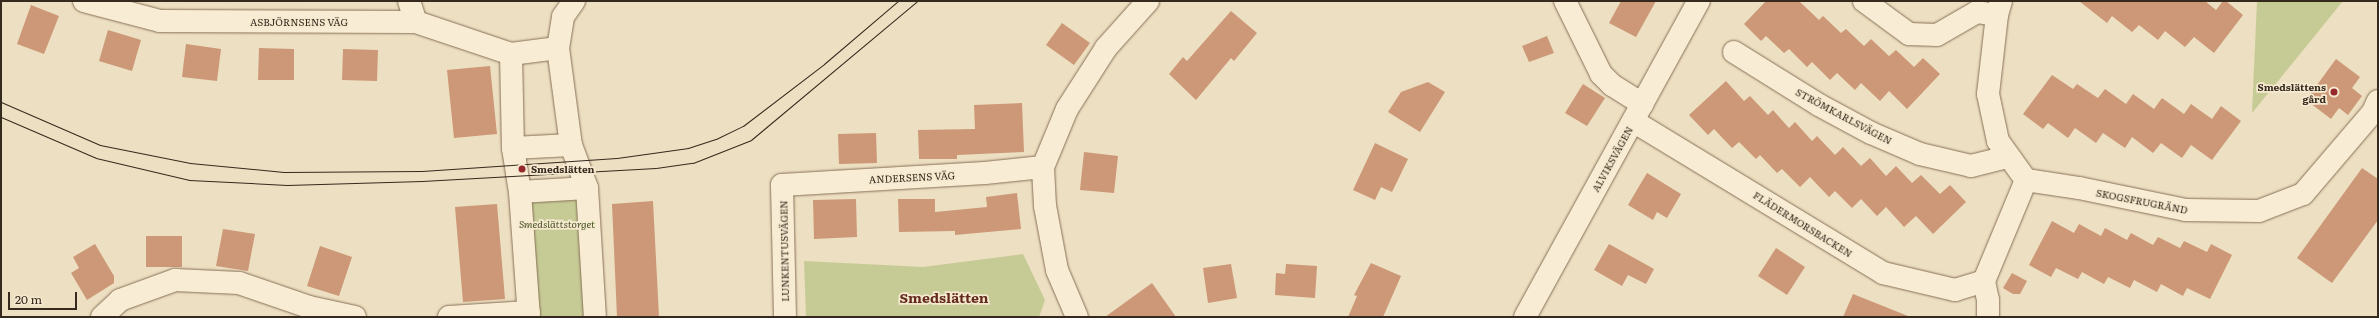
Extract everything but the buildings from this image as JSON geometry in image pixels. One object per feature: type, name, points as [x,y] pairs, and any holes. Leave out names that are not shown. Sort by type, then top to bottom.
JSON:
[{"type":"street","name":"ASBJÖRNSENS VÄG","points":[[84,1],[160,21],[416,22],[511,54]]},
{"type":"street","points":[[409,1],[416,22]]},
{"type":"street","points":[[574,1],[563,17],[558,48],[570,144],[587,188],[595,317]]},
{"type":"street","points":[[1077,317],[1057,270],[1045,206],[1043,167],[1067,109],[1106,48],[1148,1]]},
{"type":"street","name":"FLÄDERMORSBACKEN","points":[[1565,1],[1601,74],[1638,112],[1883,272],[1955,290],[1984,282]]},
{"type":"street","name":"ALVIKSVÄGEN","points":[[1524,317],[1699,1]]},
{"type":"street","points":[[1864,1],[1909,34],[1937,35],[1977,12],[1999,8],[1988,94],[1998,142],[2026,180],[1984,282],[1988,300],[1988,317]]},
{"type":"street","points":[[449,317],[529,315],[520,192],[513,148],[511,54],[558,48]]},
{"type":"street","name":"STRÖMKARLSVÄGEN","points":[[1734,52],[1819,105],[1871,133],[1920,154],[1971,166],[2008,157]]},
{"type":"street","name":"SKOGSFRUGRÄND","points":[[2026,180],[2079,188],[2186,210],[2259,211],[2303,194],[2373,112],[2378,100]]},
{"type":"street","points":[[513,148],[570,144]]},
{"type":"street","name":"ANDERSENS VÄG","points":[[782,185],[984,173],[1043,167]]},
{"type":"street","name":"LUNKENTUSVÄGEN","points":[[782,185],[785,317]]},
{"type":"street","points":[[520,192],[587,188]]},
{"type":"street","points":[[102,317],[120,300],[175,280],[239,283],[309,307],[355,317]]},
{"type":"green space","points":[[2257,1],[2343,1],[2252,113]]},
{"type":"green space","name":"Smedslättstorget","points":[[580,198],[586,317],[540,317],[530,201]]},
{"type":"green space","points":[[1023,254],[1045,300],[1039,317],[806,317],[804,261],[923,267]]},
{"type":"tram line","points":[[1,102],[100,145],[190,163],[284,172],[422,171],[617,158],[688,148],[716,139],[743,126],[824,64],[898,1]]},
{"type":"tram line","points":[[1,117],[96,158],[189,180],[287,185],[422,181],[656,168],[693,163],[751,140],[917,1]]},
{"type":"place","name":"Smedslättens gård","points":[[2334,92]]},
{"type":"place","name":"Smedslätten","points":[[522,169]]},
{"type":"district","name":"Smedslätten","points":[[944,297]]}]
